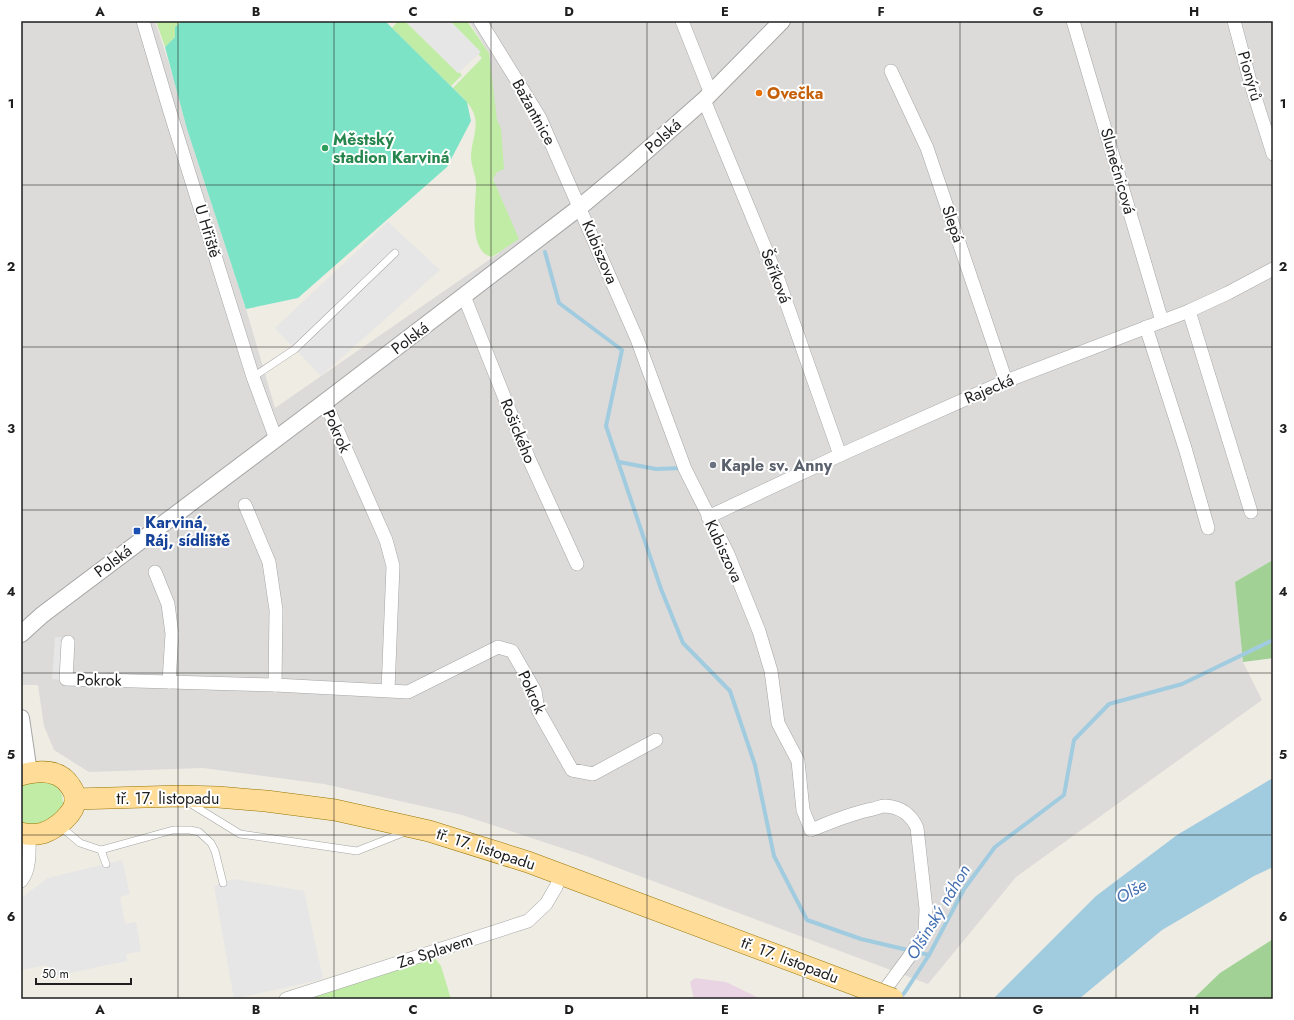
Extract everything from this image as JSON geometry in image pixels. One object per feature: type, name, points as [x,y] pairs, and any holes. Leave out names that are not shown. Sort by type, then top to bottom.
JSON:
[{"type":"main road","points":[[25,774],[46,771],[61,777],[70,785],[76,798],[72,810],[58,825],[42,833],[25,834]]},
{"type":"main road","name":"tř. 17. listopadu","points":[[76,798],[180,796],[226,798],[313,807],[356,814],[415,828],[501,853],[561,874],[883,997]]},
{"type":"street","name":"U Hřiště","points":[[144,21],[253,377],[276,439]]},
{"type":"street","name":"Bažantnice","points":[[480,21],[540,118],[580,206]]},
{"type":"street","name":"Šeříková","points":[[682,21],[707,97],[778,279],[840,455]]},
{"type":"street","name":"Polská","points":[[21,634],[42,614],[325,402],[580,206],[628,167],[707,97],[782,21]]},
{"type":"street","name":"Slunečnicová","points":[[1073,21],[1162,321]]},
{"type":"street","name":"Pionýrů","points":[[1234,21],[1250,81],[1273,154]]},
{"type":"street","name":"Slepá","points":[[891,71],[927,148],[1006,381]]},
{"type":"street","name":"Kubiszova","points":[[580,206],[637,338],[685,469],[728,554],[759,631],[771,671],[778,723],[798,761],[803,810],[811,830],[834,820],[885,806],[907,813],[915,824],[926,909],[925,932],[883,997]]},
{"type":"street","name":"Rajecká","points":[[708,517],[840,455],[1006,381],[1189,311],[1272,272]]},
{"type":"street","name":"Rošického","points":[[464,296],[529,458],[577,564]]},
{"type":"street","points":[[1189,311],[1251,512]]},
{"type":"street","points":[[1146,327],[1185,448],[1208,528]]},
{"type":"street","name":"Pokrok","points":[[325,402],[386,540],[393,566],[388,690]]},
{"type":"street","points":[[245,505],[269,562],[276,610],[274,685]]},
{"type":"street","points":[[156,572],[168,604],[172,634],[169,682]]},
{"type":"street","name":"Pokrok","points":[[68,642],[66,680],[274,685],[408,692],[498,647],[512,651],[535,691],[538,710],[572,770],[593,774],[656,740]]},
{"type":"street","points":[[21,718],[25,774]]},
{"type":"street","points":[[21,881],[24,878],[27,866],[25,834]]},
{"type":"street","name":"Za Splavem","points":[[286,999],[528,921],[546,904],[556,887],[561,874]]},
{"type":"lane","points":[[253,377],[295,349],[395,253]]},
{"type":"lane","points":[[180,796],[240,834],[357,851],[415,828]]},
{"type":"lane","points":[[58,825],[80,843],[101,850],[173,830],[190,830],[199,832],[211,843],[215,851],[223,883]]},
{"type":"lane","points":[[101,850],[106,864]]},
{"type":"shaded area","points":[[21,21],[155,21],[174,79],[187,129],[246,309],[275,408],[499,253],[493,170],[489,53],[469,21],[1273,21],[1273,560],[1235,582],[1243,662],[1262,700],[1016,877],[928,984],[586,856],[462,815],[324,784],[203,768],[89,772],[54,750],[44,726],[38,685],[21,685]]},
{"type":"shaded area","points":[[405,21],[450,21],[481,52],[458,73]]},
{"type":"shaded area","points":[[388,222],[440,270],[321,376],[275,328]]},
{"type":"shaded area","points":[[55,637],[64,637],[61,680],[52,679]]},
{"type":"shaded area","points":[[122,860],[130,894],[120,897],[125,924],[136,922],[141,951],[126,954],[127,961],[50,977],[47,965],[21,970],[21,898],[48,878]]},
{"type":"shaded area","points":[[234,879],[304,891],[323,979],[234,999],[214,886]]},
{"type":"shaded area","points":[[695,978],[726,982],[761,999],[694,999],[690,982]]},
{"type":"green space","points":[[156,21],[181,21],[175,27],[175,37],[165,47]]},
{"type":"green space","name":"Městský stadion Karviná","points":[[182,21],[385,21],[467,102],[471,121],[447,167],[298,298],[246,309],[187,129],[165,47],[175,37],[175,27]]},
{"type":"green space","points":[[398,21],[405,21],[458,73],[459,72],[462,75],[451,86],[392,28]]},
{"type":"green space","points":[[450,21],[467,21],[489,53],[497,120],[501,129],[504,169],[497,172],[493,179],[519,239],[492,257],[484,253],[479,245],[476,235],[476,181],[471,157],[476,125],[474,114],[470,106],[453,88],[482,58],[478,54],[480,52]]},
{"type":"green space","points":[[1273,560],[1273,658],[1243,662],[1235,582]]},
{"type":"green space","points":[[31,781],[55,785],[62,794],[63,804],[59,813],[41,824],[21,825],[21,785]]},
{"type":"green space","points":[[1273,939],[1273,999],[1193,999],[1220,973]]},
{"type":"green space","points":[[434,957],[441,966],[451,999],[316,999],[314,995]]},
{"type":"water","name":"Olše","points":[[1273,778],[1273,867],[1254,876],[1162,930],[1079,999],[993,999],[1096,896],[1177,835]]},
{"type":"waterway","points":[[545,252],[559,303],[622,350],[606,426],[661,589],[683,643],[730,691],[755,765],[774,856],[807,920],[861,939],[929,955]]},
{"type":"waterway","points":[[619,462],[656,469],[682,468]]},
{"type":"waterway","name":"Olšinský náhon","points":[[899,999],[929,955],[964,889],[995,847],[1064,795],[1074,740],[1109,704],[1182,684],[1273,640]]},
{"type":"place","name":"Ovečka","points":[[759,93]]},
{"type":"place","name":"Městský stadion Karviná","points":[[325,148]]},
{"type":"place","name":"Kaple sv. Anny","points":[[713,465]]},
{"type":"place","name":"Karviná, Ráj, sídliště","points":[[137,531]]}]
